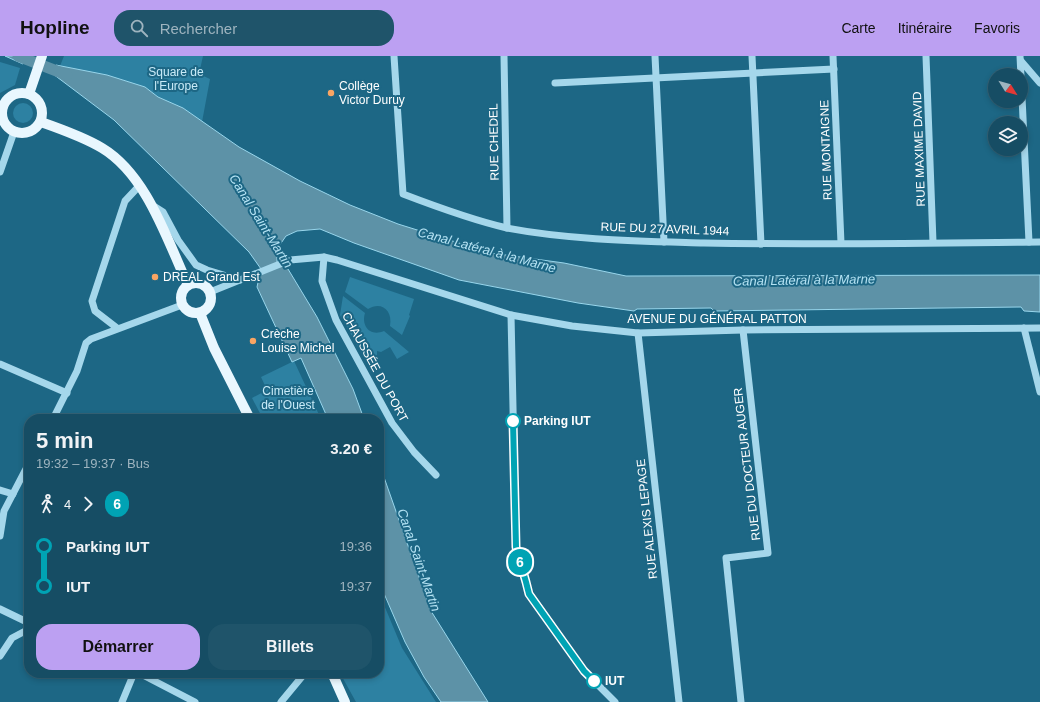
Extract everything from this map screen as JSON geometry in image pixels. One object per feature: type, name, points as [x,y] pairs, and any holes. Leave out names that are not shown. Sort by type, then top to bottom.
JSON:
[{"type":"main road","points":[[30,89],[42,56]]},
{"type":"main road","points":[[30,89],[42,108],[41,122],[32,131],[20,134],[14,132],[5,125],[1,108],[13,95],[30,89]]},
{"type":"main road","points":[[41,122],[103,148],[140,184],[188,286]]},
{"type":"main road","points":[[192,283],[203,284],[210,292],[211,302],[205,311],[200,313],[188,311],[182,305],[182,292],[192,283]]},
{"type":"main road","points":[[200,313],[214,348],[247,414]]},
{"type":"main road","points":[[334,678],[345,702]]},
{"type":"street","name":"RUE DU 27 AVRIL 1944","points":[[394,56],[403,194],[454,213],[507,228],[570,236],[664,242],[761,244],[1040,242]]},
{"type":"street","name":"RUE CHEDEL","points":[[504,56],[507,228]]},
{"type":"street","points":[[655,56],[664,242]]},
{"type":"street","points":[[752,56],[761,244]]},
{"type":"street","name":"RUE MONTAIGNE","points":[[833,56],[841,243]]},
{"type":"street","name":"RUE MAXIME DAVID","points":[[926,56],[933,242]]},
{"type":"street","points":[[1021,59],[1037,76],[1040,83]]},
{"type":"street","points":[[1021,59],[1029,242]]},
{"type":"street","points":[[555,83],[834,69]]},
{"type":"street","points":[[0,172],[14,132]]},
{"type":"street","points":[[117,328],[95,311],[92,301],[125,200],[140,184]]},
{"type":"street","points":[[150,204],[163,212],[178,240],[196,265],[206,270],[240,280]]},
{"type":"street","name":"AVENUE DU GÉNÉRAL PATTON","points":[[210,292],[290,260],[324,257],[511,315],[572,326],[638,333],[742,330],[1040,328]]},
{"type":"street","name":"CHAUSSÉE DU PORT","points":[[324,257],[322,281],[336,320],[392,423],[436,475]]},
{"type":"street","points":[[56,414],[67,393],[86,343],[91,339],[117,328],[182,305]]},
{"type":"street","points":[[511,315],[516,547],[529,594],[584,671],[615,702]]},
{"type":"street","points":[[1024,328],[1040,392]]},
{"type":"street","name":"RUE DU DOCTEUR AUGER","points":[[741,702],[726,558],[768,553],[742,330]]},
{"type":"street","name":"RUE ALEXIS LEPAGE","points":[[638,333],[679,702]]},
{"type":"street","points":[[0,364],[67,393]]},
{"type":"street","points":[[0,536],[4,511],[24,473]]},
{"type":"street","points":[[0,490],[13,494]]},
{"type":"street","points":[[0,609],[24,621]]},
{"type":"street","points":[[0,656],[12,638],[24,632]]},
{"type":"street","points":[[122,702],[132,678]]},
{"type":"street","points":[[149,678],[195,702]]},
{"type":"street","points":[[281,702],[301,678]]},
{"type":"green space","name":"Square de l'Europe","points":[[64,56],[203,56],[199,74],[210,79],[202,122],[183,108],[158,97],[145,87],[107,75],[60,66]]},
{"type":"green space","points":[[0,62],[20,68],[15,85],[0,93]]},
{"type":"green space","points":[[23,103],[30,106],[33,113],[30,120],[23,123],[16,120],[13,113],[16,106]]},
{"type":"green space","points":[[350,277],[414,299],[409,315],[410,316],[402,335],[390,326],[390,315],[385,308],[377,306],[368,309],[345,292]]},
{"type":"green space","points":[[343,296],[365,313],[364,322],[368,329],[375,333],[384,331],[409,352],[397,359],[390,347],[381,352],[377,351],[377,355],[366,361],[340,315]]},
{"type":"green space","name":"Cimetière de l'Ouest","points":[[294,361],[319,414],[260,414],[252,398],[267,390],[261,377]]},
{"type":"green space","points":[[384,605],[402,648],[436,702],[356,702],[343,678],[384,678]]},
{"type":"water","points":[[5,56],[26,56],[23,64]]},
{"type":"water","name":"Canal Saint-Martin","points":[[56,65],[107,75],[145,87],[158,97],[183,108],[239,147],[300,181],[350,205],[398,224],[491,253],[564,263],[626,276],[1040,275],[1040,312],[1024,311],[1021,307],[714,311],[711,308],[637,309],[634,311],[578,303],[459,280],[354,243],[320,229],[297,231],[286,236],[277,249],[277,263],[288,269],[317,317],[353,389],[362,414],[326,414],[301,358],[292,362],[257,287],[261,269],[249,252],[114,120],[53,74]]},
{"type":"water","points":[[384,477],[431,611],[488,702],[441,702],[424,677],[405,642],[384,594]]},
{"type":"waterway","name":"Canal Latéral à la Marne","points":[[18,56],[67,75]]},
{"type":"bus line","name":"6","points":[[513,421],[516,547],[529,594],[584,671],[594,681]]},
{"type":"place","name":"Collège Victor Duruy","points":[[331,93]]},
{"type":"place","name":"DREAL Grand Est","points":[[155,277]]},
{"type":"place","name":"Crèche Louise Michel","points":[[253,341]]},
{"type":"place","name":"Parking IUT","points":[[513,421]]},
{"type":"place","name":"IUT","points":[[594,681]]}]
